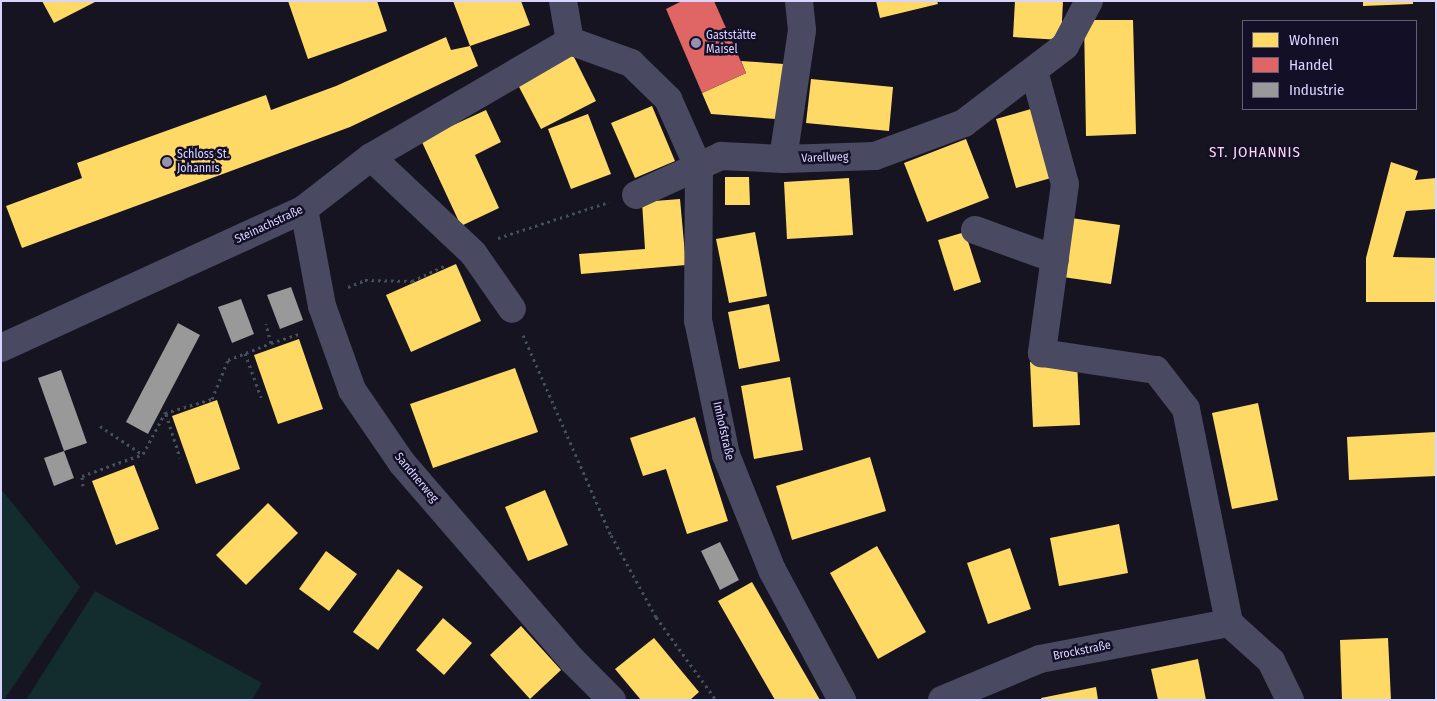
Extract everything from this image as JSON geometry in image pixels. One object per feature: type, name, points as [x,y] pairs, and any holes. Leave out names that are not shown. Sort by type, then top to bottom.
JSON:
[{"type":"street","points":[[563,1],[570,41],[631,63],[668,99],[699,169]]},
{"type":"street","points":[[783,159],[802,30],[799,1]]},
{"type":"street","name":"Varellweg","points":[[636,195],[699,169],[721,156],[783,159],[875,156],[964,123],[1065,46],[1089,1]]},
{"type":"street","name":"Steinachstraße","points":[[1,348],[304,209],[370,157],[570,41]]},
{"type":"street","points":[[1034,71],[1065,184],[1042,353],[1156,370],[1186,409],[1230,623],[1271,661],[1290,700]]},
{"type":"street","points":[[370,157],[473,253],[512,309]]},
{"type":"street","name":"Imhofstraße","points":[[699,169],[698,320],[726,455],[772,570],[842,700]]},
{"type":"street","name":"Sandnerweg","points":[[304,209],[320,293],[352,390],[394,452],[573,661],[612,700]]},
{"type":"street","points":[[975,230],[1055,259]]},
{"type":"street","name":"Brockstraße","points":[[942,700],[1040,659],[1230,623]]},
{"type":"path","points":[[320,293],[365,280],[412,281],[473,253],[485,243],[636,195]]},
{"type":"path","points":[[512,309],[612,535],[656,617],[716,700]]},
{"type":"path","points":[[83,486],[82,476],[143,454],[165,414],[212,399],[228,360],[271,343],[266,324]]},
{"type":"path","points":[[245,353],[262,397]]},
{"type":"path","points":[[165,414],[180,458]]},
{"type":"path","points":[[100,426],[143,454]]},
{"type":"green space","points":[[1,489],[80,587],[4,700],[1,700]]},
{"type":"green space","points":[[95,591],[262,683],[252,700],[26,700]]},
{"type":"building: Wohnen","points":[[42,1],[97,1],[54,23]]},
{"type":"building: Wohnen","points":[[288,1],[377,1],[387,31],[308,59]]},
{"type":"building: Wohnen","points":[[453,1],[521,1],[530,25],[470,46]]},
{"type":"building: Wohnen","points":[[876,1],[937,1],[938,4],[880,18]]},
{"type":"building: Wohnen","points":[[1015,1],[1063,1],[1061,40],[1013,37]]},
{"type":"building: Wohnen","points":[[1363,1],[1413,1],[1413,4],[1363,6]]},
{"type":"building: Wohnen","points":[[1084,20],[1133,20],[1136,134],[1086,136]]},
{"type":"building: Wohnen","points":[[446,37],[451,50],[470,46],[478,66],[350,127],[22,248],[6,206],[82,178],[77,163],[266,95],[271,110],[336,86]]},
{"type":"building: Wohnen","points":[[573,55],[596,101],[541,129],[517,83]]},
{"type":"building: Wohnen","points":[[741,61],[784,64],[776,119],[711,114],[702,93],[746,73]]},
{"type":"building: Wohnen","points":[[811,79],[893,87],[889,131],[806,123]]},
{"type":"building: Wohnen","points":[[652,106],[675,161],[635,178],[611,123]]},
{"type":"building: Wohnen","points":[[1031,109],[1051,178],[1016,188],[996,119]]},
{"type":"building: Wohnen","points":[[486,110],[501,142],[475,155],[499,208],[461,226],[421,140]]},
{"type":"building: Wohnen","points":[[588,114],[611,174],[571,189],[548,129]]},
{"type":"building: Wohnen","points":[[966,139],[989,198],[927,222],[904,163]]},
{"type":"building: Wohnen","points":[[1391,162],[1418,171],[1415,180],[1436,178],[1436,209],[1406,211],[1393,257],[1436,258],[1436,302],[1366,302],[1366,258]]},
{"type":"building: Wohnen","points":[[725,177],[749,177],[750,205],[725,205]]},
{"type":"building: Wohnen","points":[[849,178],[853,235],[787,239],[784,182]]},
{"type":"building: Wohnen","points":[[680,199],[686,265],[581,274],[579,254],[645,249],[642,202]]},
{"type":"building: Wohnen","points":[[1071,218],[1120,225],[1111,284],[1063,277]]},
{"type":"building: Wohnen","points":[[755,232],[767,296],[729,303],[716,239]]},
{"type":"building: Wohnen","points":[[965,232],[981,282],[954,291],[938,240]]},
{"type":"building: Wohnen","points":[[456,264],[481,321],[411,352],[386,295]]},
{"type":"building: Wohnen","points":[[769,304],[780,361],[739,369],[728,312]]},
{"type":"building: Wohnen","points":[[299,339],[323,409],[278,424],[254,355]]},
{"type":"building: Wohnen","points":[[1077,361],[1080,425],[1033,427],[1030,362]]},
{"type":"building: Wohnen","points":[[515,368],[538,432],[433,468],[410,404]]},
{"type":"building: Wohnen","points":[[790,377],[803,450],[754,459],[741,386]]},
{"type":"building: Wohnen","points":[[217,400],[240,469],[196,484],[172,416]]},
{"type":"building: Wohnen","points":[[1258,403],[1278,500],[1232,509],[1212,413]]},
{"type":"building: Wohnen","points":[[695,417],[728,521],[687,534],[666,469],[643,476],[630,438]]},
{"type":"building: Wohnen","points":[[1436,432],[1436,476],[1349,480],[1347,437]]},
{"type":"building: Wohnen","points":[[870,457],[886,511],[792,540],[776,486]]},
{"type":"building: Wohnen","points":[[134,465],[159,529],[116,545],[92,481]]},
{"type":"building: Wohnen","points":[[545,490],[568,545],[528,561],[505,507]]},
{"type":"building: Wohnen","points":[[268,503],[298,533],[246,585],[216,555]]},
{"type":"building: Wohnen","points":[[1119,524],[1128,573],[1059,586],[1050,538]]},
{"type":"building: Wohnen","points":[[877,546],[926,632],[878,659],[830,573]]},
{"type":"building: Wohnen","points":[[1010,548],[1031,609],[988,624],[967,563]]},
{"type":"building: Wohnen","points":[[326,551],[357,574],[329,611],[299,589]]},
{"type":"building: Wohnen","points":[[398,569],[423,587],[378,650],[353,632]]},
{"type":"building: Wohnen","points":[[752,582],[820,700],[775,700],[718,601]]},
{"type":"building: Wohnen","points":[[443,618],[472,643],[444,675],[416,650]]},
{"type":"building: Wohnen","points":[[521,626],[561,670],[530,699],[490,655]]},
{"type":"building: Wohnen","points":[[654,638],[699,692],[690,700],[641,700],[615,669]]},
{"type":"building: Wohnen","points":[[1388,638],[1391,700],[1342,700],[1340,640]]},
{"type":"building: Wohnen","points":[[1198,659],[1206,700],[1158,700],[1151,669]]},
{"type":"building: Wohnen","points":[[1096,687],[1098,700],[1041,700],[1041,698]]},
{"type":"building: Handel","points":[[682,1],[714,1],[746,73],[702,93],[666,9]]},
{"type":"building: Industrie","points":[[291,287],[303,320],[280,329],[267,295]]},
{"type":"building: Industrie","points":[[241,299],[254,334],[232,343],[218,307]]},
{"type":"building: Industrie","points":[[178,323],[200,335],[148,434],[126,422]]},
{"type":"building: Industrie","points":[[61,370],[87,443],[64,451],[38,378]]},
{"type":"building: Industrie","points":[[64,451],[74,478],[54,486],[44,458]]},
{"type":"building: Industrie","points":[[720,542],[739,580],[720,590],[701,551]]},
{"type":"place","name":"Gaststätte Maisel","points":[[696,43]]},
{"type":"place","name":"Schloss St. Johannis","points":[[167,162]]},
{"type":"district","name":"ST. JOHANNIS","points":[[1255,153]]}]
